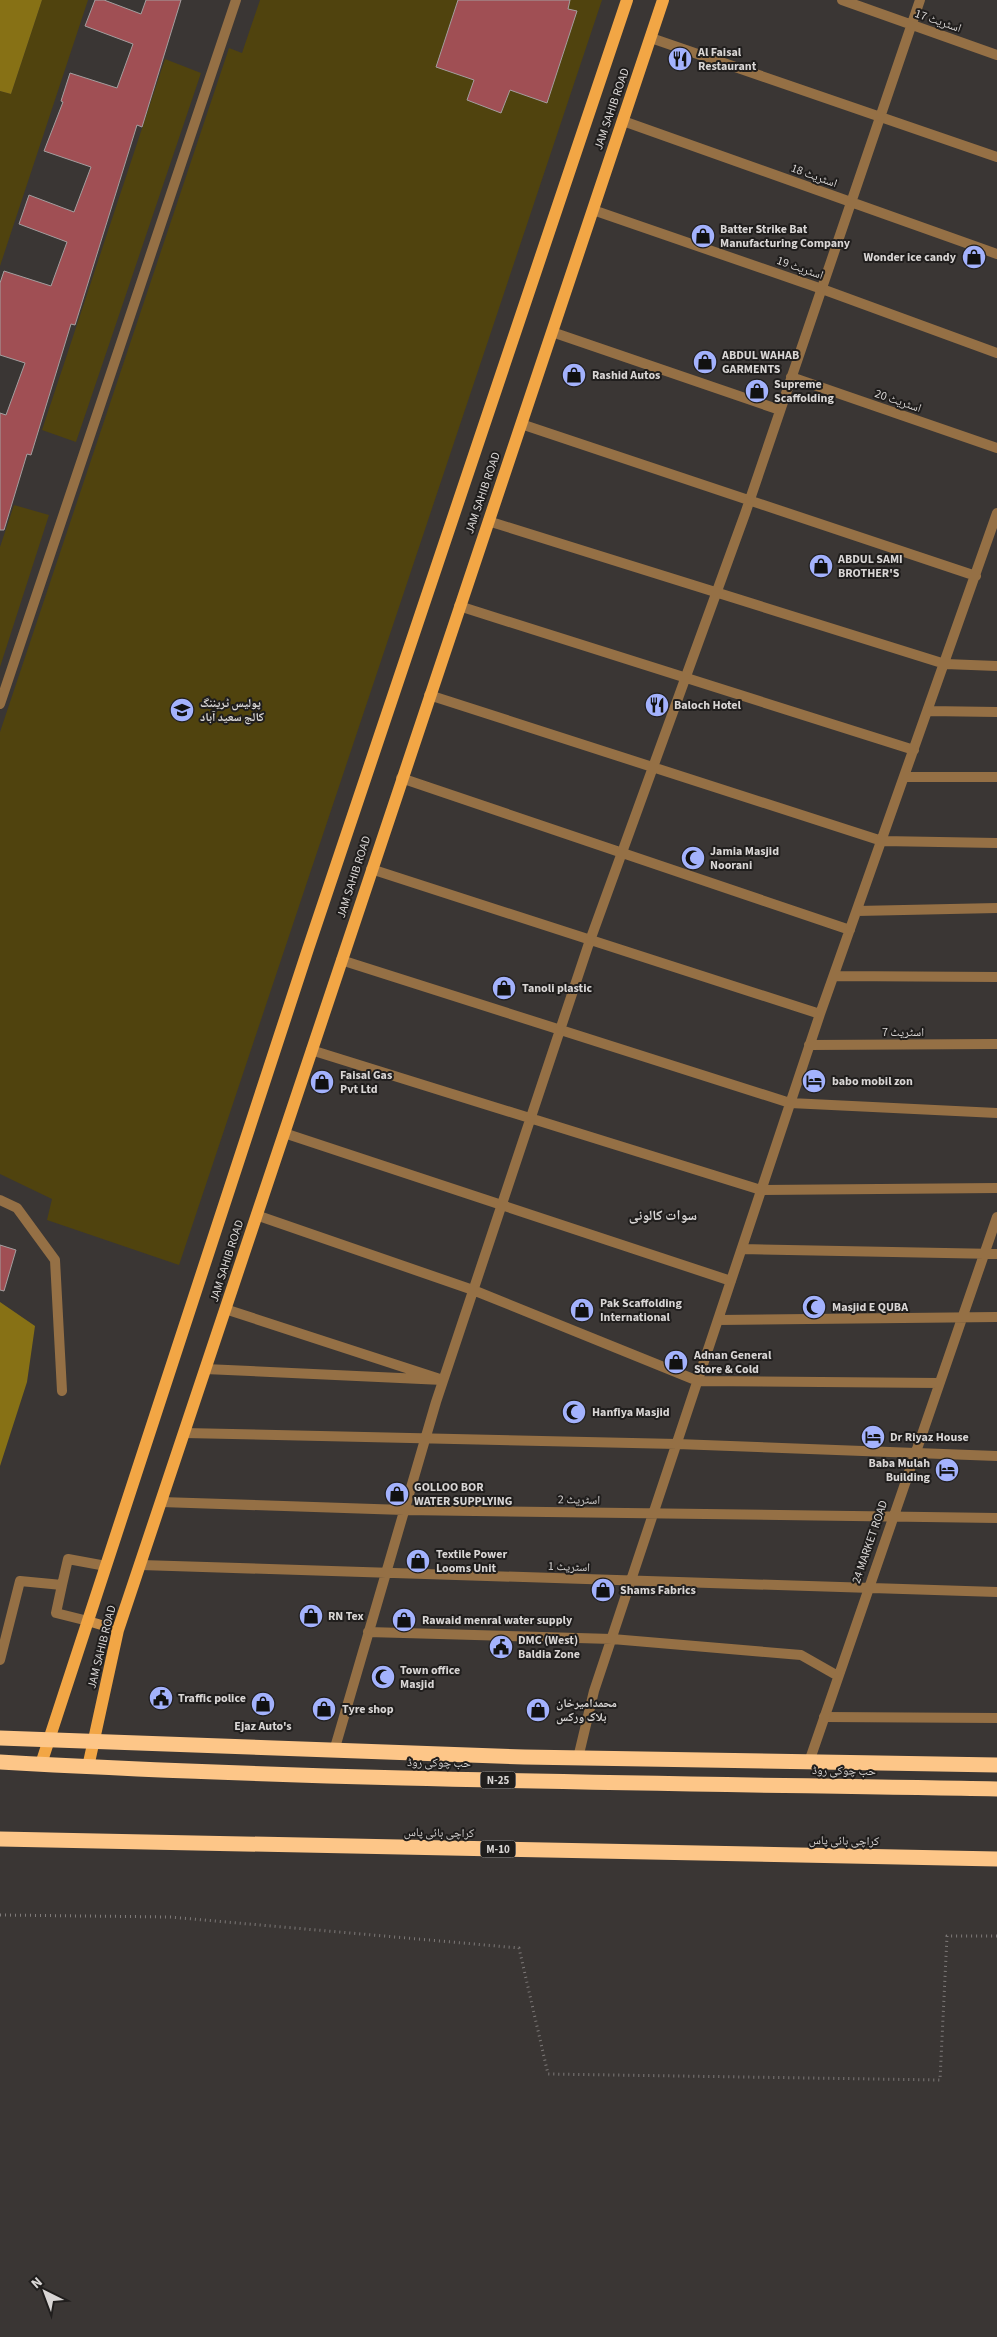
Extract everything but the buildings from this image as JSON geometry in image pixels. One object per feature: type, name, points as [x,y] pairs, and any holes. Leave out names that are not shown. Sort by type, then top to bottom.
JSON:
[{"type":"highway","name":"حب چوکی روڈ","points":[[0,1738],[578,1758],[997,1765]]},
{"type":"highway","name":"حب چوکی روڈ","points":[[0,1762],[163,1771],[536,1781],[997,1789]]},
{"type":"highway","name":"کراچی بائی پاس","points":[[0,1839],[997,1859]]},
{"type":"main road","name":"JAM SAHIB ROAD","points":[[42,1764],[308,949],[627,0]]},
{"type":"main road","name":"JAM SAHIB ROAD","points":[[88,1767],[118,1630],[401,778],[664,0]]},
{"type":"main road","points":[[88,1620],[118,1630]]},
{"type":"street","points":[[0,704],[236,0]]},
{"type":"street","name":"اسٹریٹ 17","points":[[842,0],[997,55]]},
{"type":"street","points":[[334,1751],[443,1380],[590,940],[750,500],[920,0]]},
{"type":"street","points":[[651,38],[997,157]]},
{"type":"street","name":"اسٹریٹ 18","points":[[623,121],[997,254]]},
{"type":"street","name":"اسٹریٹ 19","points":[[593,210],[822,289],[997,354]]},
{"type":"street","points":[[552,332],[780,410]]},
{"type":"street","name":"اسٹریٹ 20","points":[[791,377],[997,448]]},
{"type":"street","points":[[521,424],[976,576]]},
{"type":"street","points":[[578,1758],[594,1691],[790,1103],[997,513]]},
{"type":"street","points":[[488,521],[945,664],[997,666]]},
{"type":"street","points":[[986,546],[997,550]]},
{"type":"street","points":[[460,606],[914,750]]},
{"type":"street","points":[[429,695],[882,842],[997,843]]},
{"type":"street","points":[[928,711],[997,712]]},
{"type":"street","points":[[905,777],[997,777]]},
{"type":"street","points":[[401,778],[850,930]]},
{"type":"street","points":[[371,869],[820,1014]]},
{"type":"street","points":[[857,911],[997,908]]},
{"type":"street","points":[[341,960],[790,1103],[997,1113]]},
{"type":"street","points":[[834,976],[997,977]]},
{"type":"street","name":"اسٹریٹ 7","points":[[810,1045],[997,1044]]},
{"type":"street","points":[[311,1050],[761,1190],[997,1188]]},
{"type":"street","points":[[284,1133],[731,1281]]},
{"type":"street","points":[[0,1200],[18,1208],[55,1260],[62,1391]]},
{"type":"street","points":[[256,1216],[473,1290],[698,1381],[939,1383]]},
{"type":"street","name":"24 MARKET ROAD","points":[[809,1762],[867,1588],[997,1218]]},
{"type":"street","points":[[742,1249],[997,1254]]},
{"type":"street","points":[[225,1310],[443,1380]]},
{"type":"street","points":[[718,1320],[997,1317]]},
{"type":"street","points":[[205,1369],[443,1380]]},
{"type":"street","points":[[184,1433],[677,1444],[997,1456]]},
{"type":"street","name":"اسٹریٹ 2","points":[[161,1502],[404,1510],[997,1518]]},
{"type":"street","points":[[88,1620],[56,1613],[68,1559],[106,1566]]},
{"type":"street","name":"اسٹریٹ 1","points":[[140,1565],[631,1582],[997,1592]]},
{"type":"street","points":[[0,1660],[20,1581],[62,1585]]},
{"type":"street","points":[[368,1632],[612,1639],[801,1655],[838,1676]]},
{"type":"street","points":[[824,1717],[997,1718]]},
{"type":"path","points":[[0,1915],[170,1917],[519,1948],[548,2074],[940,2080],[946,1936],[997,1936]]},
{"type":"shaded area","points":[[0,0],[42,0],[11,94],[0,91]]},
{"type":"shaded area","points":[[42,0],[88,0],[0,266],[0,91],[11,94]]},
{"type":"shaded area","name":"پولیس ٹریننگ کالج سعید آباد","points":[[260,0],[602,0],[179,1265],[47,1220],[52,1199],[0,1174],[0,732],[229,48],[242,53]]},
{"type":"shaded area","points":[[165,59],[201,73],[76,442],[42,430]]},
{"type":"shaded area","points":[[14,505],[49,515],[0,667],[0,547]]},
{"type":"shaded area","points":[[0,1302],[35,1326],[27,1382],[0,1466]]},
{"type":"place","name":"Al Faisal Restaurant","points":[[680,59]]},
{"type":"place","name":"Batter Strike Bat Manufacturing Company","points":[[703,236]]},
{"type":"place","name":"Wonder ice candy","points":[[974,257]]},
{"type":"place","name":"ABDUL WAHAB GARMENTS","points":[[705,362]]},
{"type":"place","name":"Rashid Autos","points":[[574,375]]},
{"type":"place","name":"Supreme Scaffolding","points":[[757,391]]},
{"type":"place","name":"ABDUL SAMI BROTHER'S","points":[[821,566]]},
{"type":"place","name":"Baloch Hotel","points":[[657,705]]},
{"type":"place","name":"پولیس ٹریننگ کالج سعید آباد","points":[[182,710]]},
{"type":"place","name":"Jamia Masjid Noorani","points":[[693,858]]},
{"type":"place","name":"Tanoli plastic","points":[[504,988]]},
{"type":"place","name":"babo mobil zon","points":[[814,1081]]},
{"type":"place","name":"Faisal Gas Pvt Ltd","points":[[322,1082]]},
{"type":"place","name":"Masjid E QUBA","points":[[814,1307]]},
{"type":"place","name":"Pak Scaffolding International","points":[[582,1310]]},
{"type":"place","name":"Adnan General Store & Cold","points":[[676,1362]]},
{"type":"place","name":"Hanfiya Masjid","points":[[574,1412]]},
{"type":"place","name":"Dr Riyaz House","points":[[873,1437]]},
{"type":"place","name":"Baba Mulah Building","points":[[947,1470]]},
{"type":"place","name":"GOLLOO BOR WATER SUPPLYING","points":[[397,1494]]},
{"type":"place","name":"Textile Power Looms Unit","points":[[418,1561]]},
{"type":"place","name":"Shams Fabrics","points":[[603,1590]]},
{"type":"place","name":"RN Tex","points":[[311,1616]]},
{"type":"place","name":"Rawaid menral water supply","points":[[404,1620]]},
{"type":"place","name":"DMC (West) Baldia Zone","points":[[501,1647]]},
{"type":"place","name":"Town office Masjid","points":[[383,1677]]},
{"type":"place","name":"Traffic police","points":[[161,1698]]},
{"type":"place","name":"Ejaz Auto's","points":[[263,1704]]},
{"type":"place","name":"Tyre shop","points":[[324,1709]]},
{"type":"place","name":"محمداميرخان بلاک ورکس","points":[[538,1710]]},
{"type":"district","name":"سوات کالونی","points":[[663,1216]]}]
